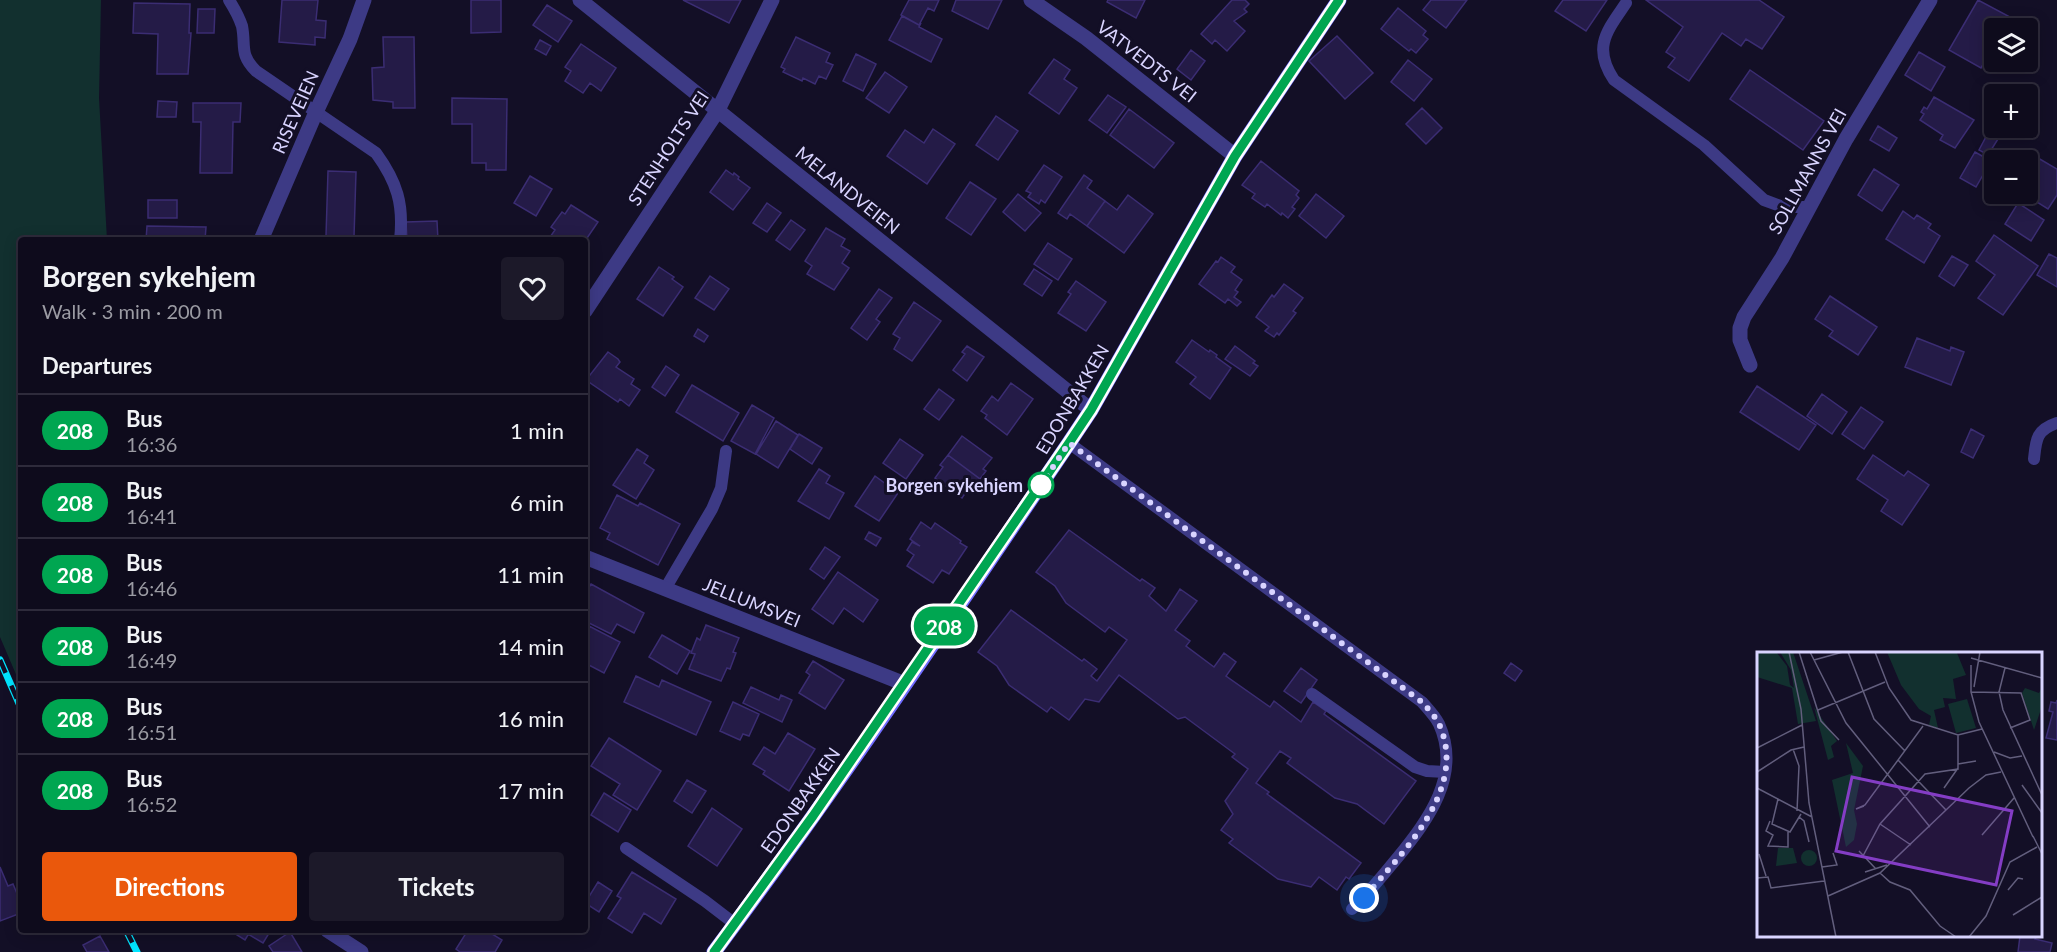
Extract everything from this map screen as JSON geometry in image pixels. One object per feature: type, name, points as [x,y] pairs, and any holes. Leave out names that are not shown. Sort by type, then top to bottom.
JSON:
[{"type":"street","name":"RISEVEIEN","points":[[262,237],[350,39],[364,0]]},
{"type":"street","name":"MELANDVEIEN","points":[[580,0],[1091,410]]},
{"type":"street","name":"STENHOLTS VEI","points":[[588,306],[718,110],[772,0]]},
{"type":"street","name":"VATVEDTS VEI","points":[[1031,0],[1086,38],[1235,156]]},
{"type":"street","name":"EDONBAKKEN","points":[[714,952],[905,684],[1091,410],[1235,156],[1339,0]]},
{"type":"street","name":"SOLLMANNS VEI","points":[[1750,365],[1740,340],[1740,328],[1744,317],[1782,258],[1846,139],[1930,0]]},
{"type":"street","name":"JELLUMSVEI","points":[[588,558],[905,684]]},
{"type":"street","points":[[336,933],[361,952]]},
{"type":"lane","points":[[229,0],[240,20],[244,54],[248,63],[256,71],[376,153],[387,168],[401,204],[400,237]]},
{"type":"lane","points":[[1626,3],[1608,29],[1603,41],[1606,69],[1614,80],[1704,145],[1764,200],[1783,207],[1808,207]]},
{"type":"lane","points":[[2034,459],[2036,438],[2047,426],[2057,423]]},
{"type":"lane","points":[[1069,443],[1422,702],[1439,723],[1444,741],[1445,772],[1442,788],[1432,811],[1394,862],[1352,909]]},
{"type":"lane","points":[[665,589],[712,509],[721,488],[726,451]]},
{"type":"lane","points":[[1312,694],[1415,767],[1427,771],[1445,772]]},
{"type":"lane","points":[[626,848],[705,900],[735,924]]},
{"type":"green space","points":[[0,0],[101,0],[99,98],[107,237],[18,237],[18,679],[0,637]]},
{"type":"building","points":[[282,0],[318,0],[316,20],[326,21],[325,38],[315,37],[315,45],[279,42]]},
{"type":"building","points":[[471,0],[501,0],[501,32],[471,33]]},
{"type":"building","points":[[683,0],[741,0],[729,23]]},
{"type":"building","points":[[909,0],[939,0],[934,11],[928,8],[919,25],[901,15]]},
{"type":"building","points":[[956,0],[1002,0],[988,29],[952,11]]},
{"type":"building","points":[[1108,0],[1145,0],[1136,18],[1107,2]]},
{"type":"building","points":[[1232,0],[1245,0],[1249,4],[1244,9],[1247,12],[1234,21],[1245,31],[1227,51],[1215,40],[1212,44],[1201,34]]},
{"type":"building","points":[[1431,0],[1467,0],[1446,28],[1423,10]]},
{"type":"building","points":[[1563,0],[1607,0],[1586,31],[1555,11]]},
{"type":"building","points":[[1646,0],[1759,0],[1784,17],[1762,49],[1746,39],[1741,46],[1722,33],[1689,81],[1668,67],[1675,58],[1666,52],[1683,27]]},
{"type":"building","points":[[1978,0],[2010,17],[1984,18],[1984,63],[1981,68],[1949,50]]},
{"type":"building","points":[[134,3],[190,4],[189,33],[191,33],[188,74],[157,74],[158,34],[133,33]]},
{"type":"building","points":[[547,5],[572,21],[558,42],[533,25]]},
{"type":"building","points":[[1398,8],[1426,31],[1423,35],[1428,39],[1416,53],[1411,49],[1409,51],[1381,29]]},
{"type":"building","points":[[198,9],[215,9],[214,33],[197,33]]},
{"type":"building","points":[[902,16],[919,25],[921,23],[919,27],[942,39],[931,62],[889,40]]},
{"type":"building","points":[[1337,36],[1373,73],[1345,99],[1309,61]]},
{"type":"building","points":[[383,37],[414,37],[415,108],[393,108],[393,102],[373,100],[372,68],[384,67]]},
{"type":"building","points":[[796,37],[830,53],[826,62],[833,65],[826,79],[819,76],[815,84],[783,72],[785,69],[781,67]]},
{"type":"building","points":[[540,40],[551,46],[546,55],[535,49]]},
{"type":"building","points":[[581,44],[616,68],[601,91],[590,83],[583,93],[565,81],[571,71],[565,67]]},
{"type":"building","points":[[1191,50],[1205,61],[1191,80],[1177,69]]},
{"type":"building","points":[[1919,52],[1945,67],[1931,91],[1905,75]]},
{"type":"building","points":[[856,54],[876,64],[863,91],[843,81]]},
{"type":"building","points":[[1054,59],[1070,70],[1064,79],[1077,88],[1059,114],[1029,93]]},
{"type":"building","points":[[1408,60],[1432,79],[1414,101],[1391,82]]},
{"type":"building","points":[[1750,70],[1824,121],[1803,150],[1730,99]]},
{"type":"building","points":[[885,72],[907,87],[889,113],[866,98]]},
{"type":"building","points":[[1108,95],[1126,107],[1107,133],[1089,120]]},
{"type":"building","points":[[1934,97],[1974,120],[1955,148],[1940,140],[1943,135],[1920,120],[1924,114],[1921,112],[1924,107],[1927,109]]},
{"type":"building","points":[[452,98],[507,99],[506,170],[486,170],[486,163],[472,163],[472,124],[452,124]]},
{"type":"building","points":[[158,101],[177,102],[176,117],[157,117]]},
{"type":"building","points":[[193,103],[241,103],[240,122],[233,122],[232,173],[200,173],[201,122],[193,122]]},
{"type":"building","points":[[1422,108],[1442,128],[1426,144],[1406,124]]},
{"type":"building","points":[[1129,109],[1174,143],[1154,168],[1110,135]]},
{"type":"building","points":[[996,116],[1018,131],[998,160],[976,145]]},
{"type":"building","points":[[1878,126],[1897,138],[1889,151],[1870,140]]},
{"type":"building","points":[[933,129],[955,144],[927,184],[887,156],[905,130],[924,143]]},
{"type":"building","points":[[1985,138],[1998,139],[1991,150],[1984,150],[1984,153],[1979,150]]},
{"type":"building","points":[[1975,152],[1984,157],[1984,173],[1976,187],[1960,178]]},
{"type":"building","points":[[2038,158],[2057,169],[2057,195],[2048,209],[2038,203]]},
{"type":"building","points":[[1261,161],[1299,191],[1296,195],[1299,198],[1292,207],[1295,209],[1288,218],[1267,204],[1265,207],[1252,198],[1255,194],[1242,185]]},
{"type":"building","points":[[1044,165],[1062,177],[1045,203],[1041,200],[1039,204],[1028,197],[1031,193],[1026,191]]},
{"type":"building","points":[[1874,169],[1899,185],[1882,211],[1858,195]]},
{"type":"building","points":[[726,170],[733,175],[734,173],[750,188],[733,210],[710,192]]},
{"type":"building","points":[[328,171],[356,172],[354,237],[326,236]]},
{"type":"building","points":[[1084,175],[1092,181],[1087,188],[1105,201],[1087,226],[1070,214],[1067,219],[1058,213]]},
{"type":"building","points":[[530,176],[552,189],[536,216],[514,203]]},
{"type":"building","points":[[970,182],[996,199],[971,235],[946,218]]},
{"type":"building","points":[[1018,194],[1041,213],[1025,231],[1003,212]]},
{"type":"building","points":[[1316,194],[1344,216],[1326,238],[1299,216]]},
{"type":"building","points":[[1128,195],[1153,214],[1124,253],[1087,226],[1105,201],[1117,210]]},
{"type":"building","points":[[148,200],[177,200],[177,218],[148,218]]},
{"type":"building","points":[[767,203],[781,213],[767,232],[753,223]]},
{"type":"building","points":[[2017,204],[2044,220],[2031,241],[2005,224]]},
{"type":"building","points":[[571,205],[598,222],[588,237],[550,237],[555,230],[551,227],[562,212],[565,214]]},
{"type":"building","points":[[1903,211],[1914,219],[1917,215],[1931,224],[1928,228],[1940,236],[1924,263],[1886,239]]},
{"type":"building","points":[[791,220],[805,230],[790,250],[776,240]]},
{"type":"building","points":[[437,221],[438,237],[407,237],[406,222]]},
{"type":"building","points":[[147,226],[206,227],[205,237],[146,237]]},
{"type":"building","points":[[826,228],[845,239],[841,246],[850,251],[842,263],[849,268],[834,290],[807,274],[812,266],[805,261]]},
{"type":"building","points":[[1994,235],[2038,266],[2003,315],[1978,298],[1995,275],[1976,261]]},
{"type":"building","points":[[1048,243],[1072,259],[1058,280],[1034,264]]},
{"type":"building","points":[[2049,254],[2057,258],[2057,287],[2037,275]]},
{"type":"building","points":[[1952,256],[1968,265],[1954,286],[1939,276]]},
{"type":"building","points":[[1221,257],[1235,267],[1231,272],[1242,280],[1235,290],[1238,292],[1234,297],[1241,302],[1237,306],[1228,299],[1225,303],[1199,284]]},
{"type":"building","points":[[659,267],[674,277],[672,279],[683,287],[663,316],[637,299]]},
{"type":"building","points":[[1034,269],[1052,281],[1042,296],[1024,284]]},
{"type":"building","points":[[710,276],[729,289],[714,310],[695,298]]},
{"type":"building","points":[[1076,281],[1106,302],[1086,331],[1058,313],[1071,294],[1068,292]]},
{"type":"building","points":[[1284,284],[1303,298],[1293,311],[1296,313],[1279,335],[1277,333],[1274,337],[1265,331],[1269,327],[1256,317],[1272,295],[1274,297]]},
{"type":"building","points":[[879,289],[892,298],[876,319],[880,322],[867,340],[851,328]]},
{"type":"building","points":[[1830,296],[1877,327],[1858,355],[1829,336],[1833,331],[1815,319]]},
{"type":"building","points":[[914,302],[941,321],[912,361],[894,349],[900,338],[893,334]]},
{"type":"building","points":[[698,329],[708,336],[704,342],[694,336]]},
{"type":"building","points":[[1917,338],[1950,351],[1951,347],[1964,352],[1951,385],[1905,367]]},
{"type":"building","points":[[1192,340],[1217,355],[1216,357],[1231,368],[1210,399],[1190,384],[1196,377],[1176,362]]},
{"type":"building","points":[[967,346],[984,357],[967,381],[953,370],[965,354],[962,352]]},
{"type":"building","points":[[1235,346],[1255,361],[1253,363],[1258,366],[1250,376],[1225,359]]},
{"type":"building","points":[[608,352],[620,362],[616,367],[634,379],[631,384],[640,390],[629,406],[620,399],[618,402],[588,381],[588,377]]},
{"type":"building","points":[[666,366],[679,375],[665,396],[652,387]]},
{"type":"building","points":[[1011,383],[1033,399],[1007,435],[985,418],[987,415],[981,411],[992,396],[998,401]]},
{"type":"building","points":[[692,385],[739,413],[723,441],[676,412]]},
{"type":"building","points":[[1757,386],[1816,425],[1799,450],[1740,412]]},
{"type":"building","points":[[939,389],[954,400],[939,420],[924,409]]},
{"type":"building","points":[[1822,394],[1847,412],[1832,434],[1807,416]]},
{"type":"building","points":[[752,405],[774,418],[755,454],[731,441]]},
{"type":"building","points":[[1861,407],[1883,422],[1864,449],[1842,434]]},
{"type":"building","points":[[776,421],[798,435],[778,468],[756,454]]},
{"type":"building","points":[[1971,429],[1984,436],[1973,458],[1961,452]]},
{"type":"building","points":[[799,434],[822,448],[812,464],[790,449]]},
{"type":"building","points":[[962,436],[992,458],[983,469],[986,471],[980,479],[948,455]]},
{"type":"building","points":[[900,439],[923,455],[906,479],[883,463]]},
{"type":"building","points":[[637,449],[648,456],[644,463],[654,470],[636,499],[613,485]]},
{"type":"building","points":[[948,455],[980,479],[973,488],[970,486],[962,498],[935,478],[943,467],[940,465]]},
{"type":"building","points":[[1873,455],[1904,476],[1908,471],[1929,485],[1902,525],[1881,511],[1888,500],[1857,479]]},
{"type":"building","points":[[819,469],[830,476],[826,483],[844,493],[829,519],[798,501]]},
{"type":"building","points":[[875,476],[898,493],[879,521],[855,506]]},
{"type":"building","points":[[617,495],[638,506],[640,503],[680,524],[658,565],[607,539],[610,533],[600,528]]},
{"type":"building","points":[[921,522],[931,529],[935,523],[967,547],[949,574],[942,570],[933,583],[907,566],[914,555],[907,550],[912,542],[920,546],[910,539]]},
{"type":"building","points":[[1069,530],[1140,581],[1142,579],[1155,588],[1149,596],[1166,611],[1180,589],[1197,601],[1175,630],[1190,641],[1186,646],[1214,667],[1224,653],[1236,662],[1226,676],[1270,707],[1274,701],[1301,722],[1313,702],[1326,711],[1324,714],[1416,781],[1384,824],[1357,804],[1335,798],[1287,763],[1291,758],[1280,751],[1256,783],[1269,792],[1267,794],[1361,863],[1349,879],[1346,877],[1337,890],[1319,877],[1311,887],[1278,879],[1229,843],[1233,839],[1221,830],[1233,814],[1225,801],[1248,769],[1232,757],[1235,754],[1185,717],[1178,719],[1119,675],[1099,702],[1085,699],[1069,720],[1051,707],[1047,712],[1009,685],[997,666],[978,652],[1011,610],[1082,661],[1084,659],[1097,669],[1091,676],[1097,681],[1127,640],[1109,627],[1105,632],[1066,603],[1055,586],[1036,572]]},
{"type":"building","points":[[869,532],[881,538],[876,546],[865,539]]},
{"type":"building","points":[[825,547],[840,557],[824,579],[810,569]]},
{"type":"building","points":[[838,572],[878,600],[863,622],[844,608],[833,624],[812,609]]},
{"type":"building","points":[[591,584],[644,613],[634,633],[617,624],[611,634],[588,622],[588,590]]},
{"type":"building","points":[[706,625],[739,638],[733,652],[736,653],[730,669],[727,668],[721,681],[689,669],[695,654],[691,653]]},
{"type":"building","points":[[588,628],[620,642],[604,673],[588,665]]},
{"type":"building","points":[[662,635],[690,651],[677,674],[649,657]]},
{"type":"building","points":[[813,661],[844,680],[825,709],[799,693],[810,675],[806,672]]},
{"type":"building","points":[[1511,663],[1522,671],[1515,681],[1504,673]]},
{"type":"building","points":[[1301,668],[1317,680],[1301,703],[1284,691]]},
{"type":"building","points":[[636,676],[659,687],[662,680],[711,702],[696,735],[624,702]]},
{"type":"building","points":[[751,687],[779,700],[781,695],[792,700],[782,722],[743,703]]},
{"type":"building","points":[[2057,700],[2057,740],[2046,738],[2053,712],[2049,711],[2051,702],[2056,703]]},
{"type":"building","points":[[733,702],[759,714],[749,736],[743,734],[740,740],[720,731]]},
{"type":"building","points":[[788,733],[815,749],[789,791],[763,774],[765,771],[753,764],[764,747],[775,754]]},
{"type":"building","points":[[609,738],[661,771],[637,810],[613,795],[620,784],[591,766]]},
{"type":"building","points":[[687,780],[706,791],[692,813],[674,801]]},
{"type":"building","points":[[604,793],[631,810],[618,832],[591,815]]},
{"type":"building","points":[[712,808],[742,829],[717,866],[688,846]]},
{"type":"building","points":[[0,867],[8,886],[13,884],[18,896],[18,914],[0,921]]},
{"type":"building","points":[[632,872],[676,899],[661,924],[644,913],[632,933],[608,918],[621,898],[617,896]]},
{"type":"building","points":[[598,882],[612,891],[599,912],[588,905],[588,898]]},
{"type":"building","points":[[234,933],[249,933],[245,940]]},
{"type":"building","points":[[249,933],[269,933],[263,943]]},
{"type":"building","points":[[291,933],[302,952],[273,952],[269,946]]},
{"type":"building","points":[[466,933],[492,933],[502,940],[495,952],[460,952],[456,949]]},
{"type":"building","points":[[100,936],[109,952],[87,952],[83,945]]},
{"type":"building","points":[[2020,937],[2036,937],[2035,939],[2052,943],[2050,952],[2018,952]]},
{"type":"railway","points":[[0,660],[18,701]]},
{"type":"railway","points":[[128,933],[137,952]]},
{"type":"bus line","name":"208","points":[[714,952],[757,895],[908,680],[1091,410],[1235,156],[1339,0]]},
{"type":"place","name":"Borgen sykehjem","points":[[1041,485]]},
{"type":"route","points":[[1041,485],[1069,443],[1359,654],[1422,702],[1439,723],[1444,741],[1446,764],[1442,788],[1432,811],[1364,898]]}]
